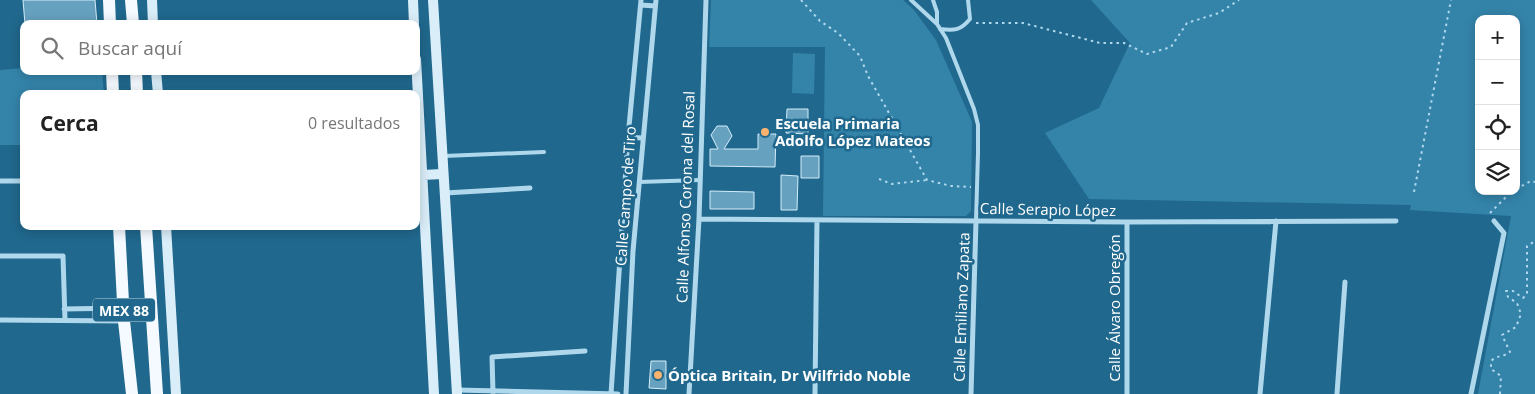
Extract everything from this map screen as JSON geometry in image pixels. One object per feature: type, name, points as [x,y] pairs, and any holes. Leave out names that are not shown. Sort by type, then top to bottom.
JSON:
[{"type":"main road","points":[[109,0],[110,20]]},
{"type":"main road","points":[[131,0],[133,20]]},
{"type":"main road","points":[[152,0],[153,20]]},
{"type":"main road","points":[[413,0],[414,20]]},
{"type":"main road","points":[[433,0],[443,193],[457,392]]},
{"type":"main road","points":[[112,75],[113,90]]},
{"type":"main road","points":[[136,75],[137,90]]},
{"type":"main road","points":[[156,75],[158,90]]},
{"type":"main road","points":[[417,75],[418,90]]},
{"type":"main road","points":[[420,125],[434,394]]},
{"type":"main road","points":[[423,174],[442,174]]},
{"type":"main road","name":"MEX 88","points":[[119,230],[124,314],[132,394]]},
{"type":"main road","name":"MEX 88","points":[[146,230],[157,394]]},
{"type":"main road","points":[[166,230],[176,394]]},
{"type":"street","name":"Calle Alfonso Corona del Rosal","points":[[689,394],[699,219],[706,0]]},
{"type":"street","points":[[641,2],[655,3]]},
{"type":"street","name":"Calle Campo de Tiro","points":[[611,394],[628,137],[641,2]]},
{"type":"street","name":"Calle Campo de Tiro","points":[[626,394],[638,182],[655,3]]},
{"type":"street","points":[[628,137],[642,138]]},
{"type":"street","points":[[0,181],[20,181]]},
{"type":"street","points":[[443,193],[530,188]]},
{"type":"street","name":"Calle Serapio López","points":[[699,219],[1127,222],[1396,221]]},
{"type":"street","points":[[814,394],[817,220]]},
{"type":"street","name":"Calle Emiliano Zapata","points":[[971,394],[976,220]]},
{"type":"street","points":[[1471,394],[1504,232],[1494,221]]},
{"type":"street","name":"Calle Álvaro Obregón","points":[[1127,222],[1127,394]]},
{"type":"street","points":[[1260,394],[1276,222]]},
{"type":"street","points":[[0,256],[63,256],[65,320]]},
{"type":"street","points":[[1337,394],[1345,282]]},
{"type":"street","points":[[64,309],[124,314]]},
{"type":"street","points":[[0,320],[65,320],[124,314]]},
{"type":"street","points":[[493,392],[492,357],[585,351]]},
{"type":"street","points":[[457,392],[618,394]]},
{"type":"lane","points":[[911,0],[937,24],[946,38],[978,124],[976,220]]},
{"type":"lane","points":[[933,0],[937,12],[937,24]]},
{"type":"lane","points":[[940,29],[953,31],[963,28],[970,19],[968,0]]},
{"type":"lane","points":[[442,156],[544,152]]},
{"type":"lane","points":[[638,182],[700,180]]},
{"type":"path","points":[[801,0],[820,21],[838,33],[860,56],[868,76],[927,180]]},
{"type":"path","points":[[970,19],[979,24],[1023,23],[1100,43],[1124,43],[1147,54],[1171,47],[1187,23],[1219,13],[1239,0]]},
{"type":"path","points":[[1414,192],[1451,0]]},
{"type":"path","points":[[879,179],[892,184],[927,180],[950,186],[976,188]]},
{"type":"path","points":[[1520,187],[1530,181],[1535,182]]},
{"type":"path","points":[[1494,221],[1489,215],[1508,195]]},
{"type":"path","points":[[1500,394],[1501,376],[1491,369],[1491,361],[1495,357],[1504,356],[1510,352],[1502,335],[1516,327],[1522,314],[1517,303],[1508,297],[1506,291],[1513,291],[1523,298],[1527,294],[1527,246],[1535,241]]},
{"type":"shaded area","points":[[711,0],[903,0],[914,10],[936,40],[972,122],[971,211],[966,216],[823,216],[825,47],[709,47]]},
{"type":"shaded area","points":[[1091,0],[1535,0],[1535,394],[1478,394],[1511,216],[1410,210],[1411,205],[1089,199],[1045,133],[1099,108],[1130,43]]},
{"type":"shaded area","points":[[793,53],[815,54],[814,94],[792,93]]},
{"type":"shaded area","points":[[20,68],[20,75],[102,75],[104,90],[20,90],[20,145],[0,145],[0,70]]},
{"type":"building","points":[[23,0],[95,0],[97,20],[25,20]]},
{"type":"building","points":[[787,109],[808,109],[808,134],[786,133]]},
{"type":"building","points":[[717,126],[727,126],[732,136],[724,149],[758,149],[758,134],[776,134],[775,167],[710,166],[710,149],[718,149],[711,135]]},
{"type":"building","points":[[801,156],[819,156],[819,178],[801,178]]},
{"type":"building","points":[[781,175],[798,176],[797,210],[781,210]]},
{"type":"building","points":[[710,191],[754,192],[754,209],[710,209]]},
{"type":"building","name":"Óptica Britain, Dr Wilfrido Noble","points":[[651,361],[666,361],[666,389],[649,388]]},
{"type":"place","name":"Escuela Primaria Adolfo López Mateos","points":[[765,132]]},
{"type":"place","name":"Óptica Britain, Dr Wilfrido Noble","points":[[658,375]]}]
